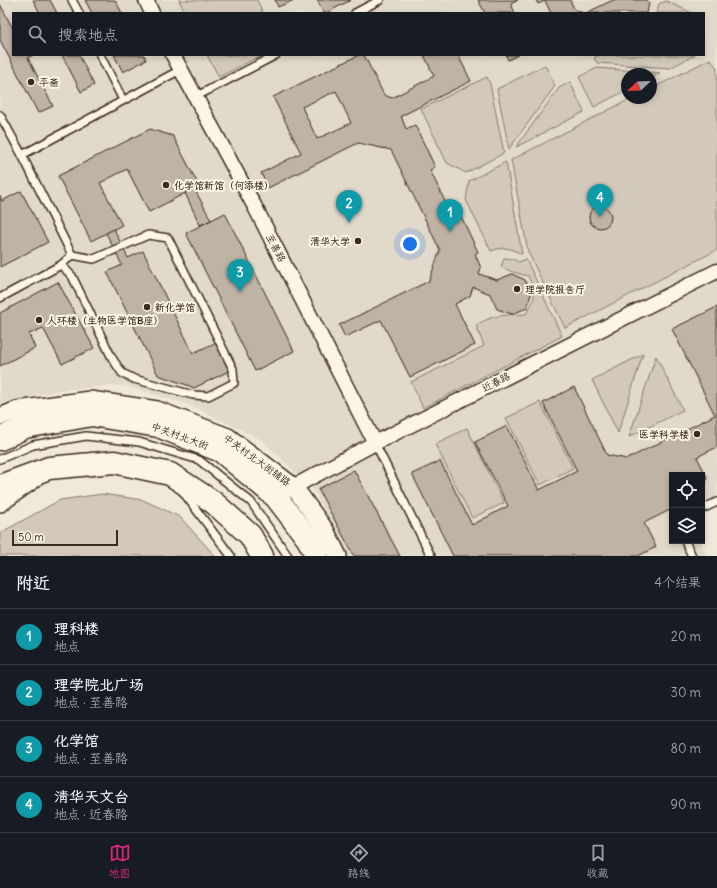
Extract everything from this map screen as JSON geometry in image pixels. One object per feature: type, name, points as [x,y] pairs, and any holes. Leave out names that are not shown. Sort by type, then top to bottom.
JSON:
[{"type":"main road","name":"中关村北大街","points":[[0,439],[25,427],[92,415],[158,426],[221,451],[285,492],[318,556]]},
{"type":"main road","points":[[0,486],[50,468],[114,462],[170,474],[213,502],[250,535],[262,556]]},
{"type":"street","points":[[146,0],[152,12]]},
{"type":"street","name":"至善路","points":[[173,56],[256,209],[375,443]]},
{"type":"street","name":"近春路","points":[[285,492],[375,443],[717,271]]},
{"type":"street","name":"中关村北大街辅路","points":[[0,417],[17,410],[90,400],[157,410],[228,437],[325,530],[338,556]]},
{"type":"street","points":[[0,503],[50,468]]},
{"type":"lane","points":[[72,0],[78,12]]},
{"type":"lane","points":[[357,12],[380,0]]},
{"type":"lane","points":[[101,56],[123,100]]},
{"type":"lane","points":[[195,97],[274,56]]},
{"type":"lane","points":[[22,155],[180,70]]},
{"type":"lane","points":[[0,115],[22,155],[72,255]]},
{"type":"lane","points":[[61,265],[72,276],[112,358],[122,373],[134,379],[193,395],[208,396],[234,383],[233,369],[168,238],[148,235],[94,259],[72,255]]},
{"type":"lane","points":[[0,298],[61,265],[72,255]]},
{"type":"lane","name":"中关村北大街","points":[[0,459],[33,445],[86,436],[139,442],[199,460],[251,502],[288,556]]},
{"type":"lane","points":[[375,443],[431,556]]},
{"type":"lane","points":[[170,474],[231,556]]},
{"type":"lane","points":[[704,508],[717,502]]},
{"type":"lane","points":[[686,544],[692,556]]},
{"type":"shaded area","name":"清华大学","points":[[0,0],[717,0],[717,506],[705,512],[705,472],[669,472],[669,544],[701,544],[707,556],[347,556],[315,492],[262,440],[192,406],[124,385],[59,390],[0,404]]},
{"type":"shaded area","points":[[179,0],[257,0],[263,12],[185,12]]},
{"type":"shaded area","points":[[666,1],[690,12],[656,12],[659,4]]},
{"type":"shaded area","points":[[208,56],[260,56],[219,77]]},
{"type":"shaded area","points":[[597,56],[693,56],[670,68],[597,63],[594,58]]},
{"type":"shaded area","points":[[710,59],[717,68],[717,250],[565,328],[528,252],[511,160],[621,104],[657,104],[657,86]]},
{"type":"shaded area","points":[[545,65],[555,86],[509,149],[497,89]]},
{"type":"shaded area","points":[[597,68],[621,70],[621,93],[594,107],[579,77]]},
{"type":"shaded area","points":[[487,77],[490,84],[504,153],[466,173],[447,163],[421,109]]},
{"type":"shaded area","points":[[570,82],[584,112],[516,147],[559,88]]},
{"type":"shaded area","points":[[506,162],[522,254],[507,248],[491,251],[466,200],[469,181]]},
{"type":"shaded area","points":[[504,258],[513,259],[518,262],[526,259],[562,336],[423,408],[411,382],[484,346],[476,325],[495,317],[526,314],[533,299],[533,287],[528,276],[501,267]]},
{"type":"shaded area","points":[[643,354],[618,433],[592,380]]},
{"type":"shaded area","points":[[656,356],[683,410],[629,437]]},
{"type":"shaded area","points":[[540,402],[573,468],[540,485],[506,418]]},
{"type":"shaded area","points":[[467,428],[504,503],[472,518],[435,444]]},
{"type":"shaded area","points":[[102,494],[143,500],[180,517],[215,556],[0,556],[0,533],[60,500]]},
{"type":"building","points":[[33,0],[50,0],[56,12],[39,12]]},
{"type":"building","points":[[85,0],[115,0],[121,12],[91,12]]},
{"type":"building","points":[[275,0],[294,0],[278,7]]},
{"type":"building","points":[[317,0],[351,0],[328,12],[323,12]]},
{"type":"building","points":[[478,0],[518,0],[511,4],[515,12],[484,12]]},
{"type":"building","points":[[536,0],[570,0],[574,9],[581,12],[550,12],[545,1],[538,4]]},
{"type":"building","points":[[613,0],[647,0],[649,3],[647,12],[588,12]]},
{"type":"building","name":"平斋","points":[[0,4],[12,27],[12,56],[31,56],[28,58],[53,106],[38,113],[0,40]]},
{"type":"building","name":"平斋","points":[[63,56],[80,56],[94,85],[81,92]]},
{"type":"building","points":[[115,56],[144,56],[146,60],[123,72]]},
{"type":"building","points":[[357,56],[364,56],[384,95],[392,98],[434,76],[424,56],[458,56],[471,81],[401,116],[406,129],[415,125],[435,167],[430,170],[449,210],[453,209],[455,214],[459,212],[478,252],[475,254],[481,268],[479,274],[497,280],[512,274],[525,280],[531,294],[527,308],[512,314],[497,309],[490,294],[473,287],[470,296],[455,304],[475,345],[410,377],[381,320],[345,337],[339,325],[429,281],[440,250],[391,150],[358,143],[268,188],[261,173],[301,153],[273,97]],"holes":[[[336,91],[351,123],[317,139],[302,107]]]},
{"type":"building","points":[[506,56],[516,56],[508,60]]},
{"type":"building","name":"化学馆新馆（何添楼）","points":[[150,129],[173,136],[199,186],[149,212],[127,169],[100,183],[122,225],[91,241],[58,176]]},
{"type":"building","points":[[194,188],[211,220],[200,225],[185,193]]},
{"type":"building","points":[[21,191],[48,242],[0,267],[0,196],[2,201]]},
{"type":"building","points":[[600,206],[608,209],[611,217],[608,225],[600,228],[592,225],[589,217],[592,209]]},
{"type":"building","points":[[225,213],[294,351],[255,371],[186,233]]},
{"type":"building","name":"新化学馆","points":[[114,229],[128,258],[143,251],[193,353],[217,342],[231,370],[194,388],[158,375],[107,272],[122,265],[106,233]]},
{"type":"building","name":"人环楼（生物医学馆B座）","points":[[58,282],[94,348],[62,364],[43,328],[29,334],[35,348],[0,366],[0,313]]},
{"type":"building","name":"医学科学楼","points":[[717,307],[717,447],[697,457],[704,472],[669,472],[669,510],[644,523],[656,547],[638,556],[453,556],[412,474],[440,461],[472,525],[508,506],[475,442],[507,426],[539,490],[577,471],[543,403],[574,387],[607,455],[627,459],[715,415],[672,329]]},
{"type":"building","points":[[354,470],[400,556],[354,556],[318,489]]},
{"type":"building","name":"医学科学楼","points":[[705,473],[707,477],[705,488]]},
{"type":"place","name":"平斋","points":[[31,82]]},
{"type":"place","name":"化学馆新馆（何添楼）","points":[[166,185]]},
{"type":"place","name":"清华天文台","points":[[600,217]]},
{"type":"place","name":"理学院北广场","points":[[349,223]]},
{"type":"place","name":"理科楼","points":[[450,232]]},
{"type":"place","name":"清华大学","points":[[358,241]]},
{"type":"place","name":"理学院报告厅","points":[[517,289]]},
{"type":"place","name":"化学馆","points":[[240,292]]},
{"type":"place","name":"新化学馆","points":[[147,307]]},
{"type":"place","name":"人环楼（生物医学馆B座）","points":[[39,320]]},
{"type":"place","name":"医学科学楼","points":[[697,434]]}]
